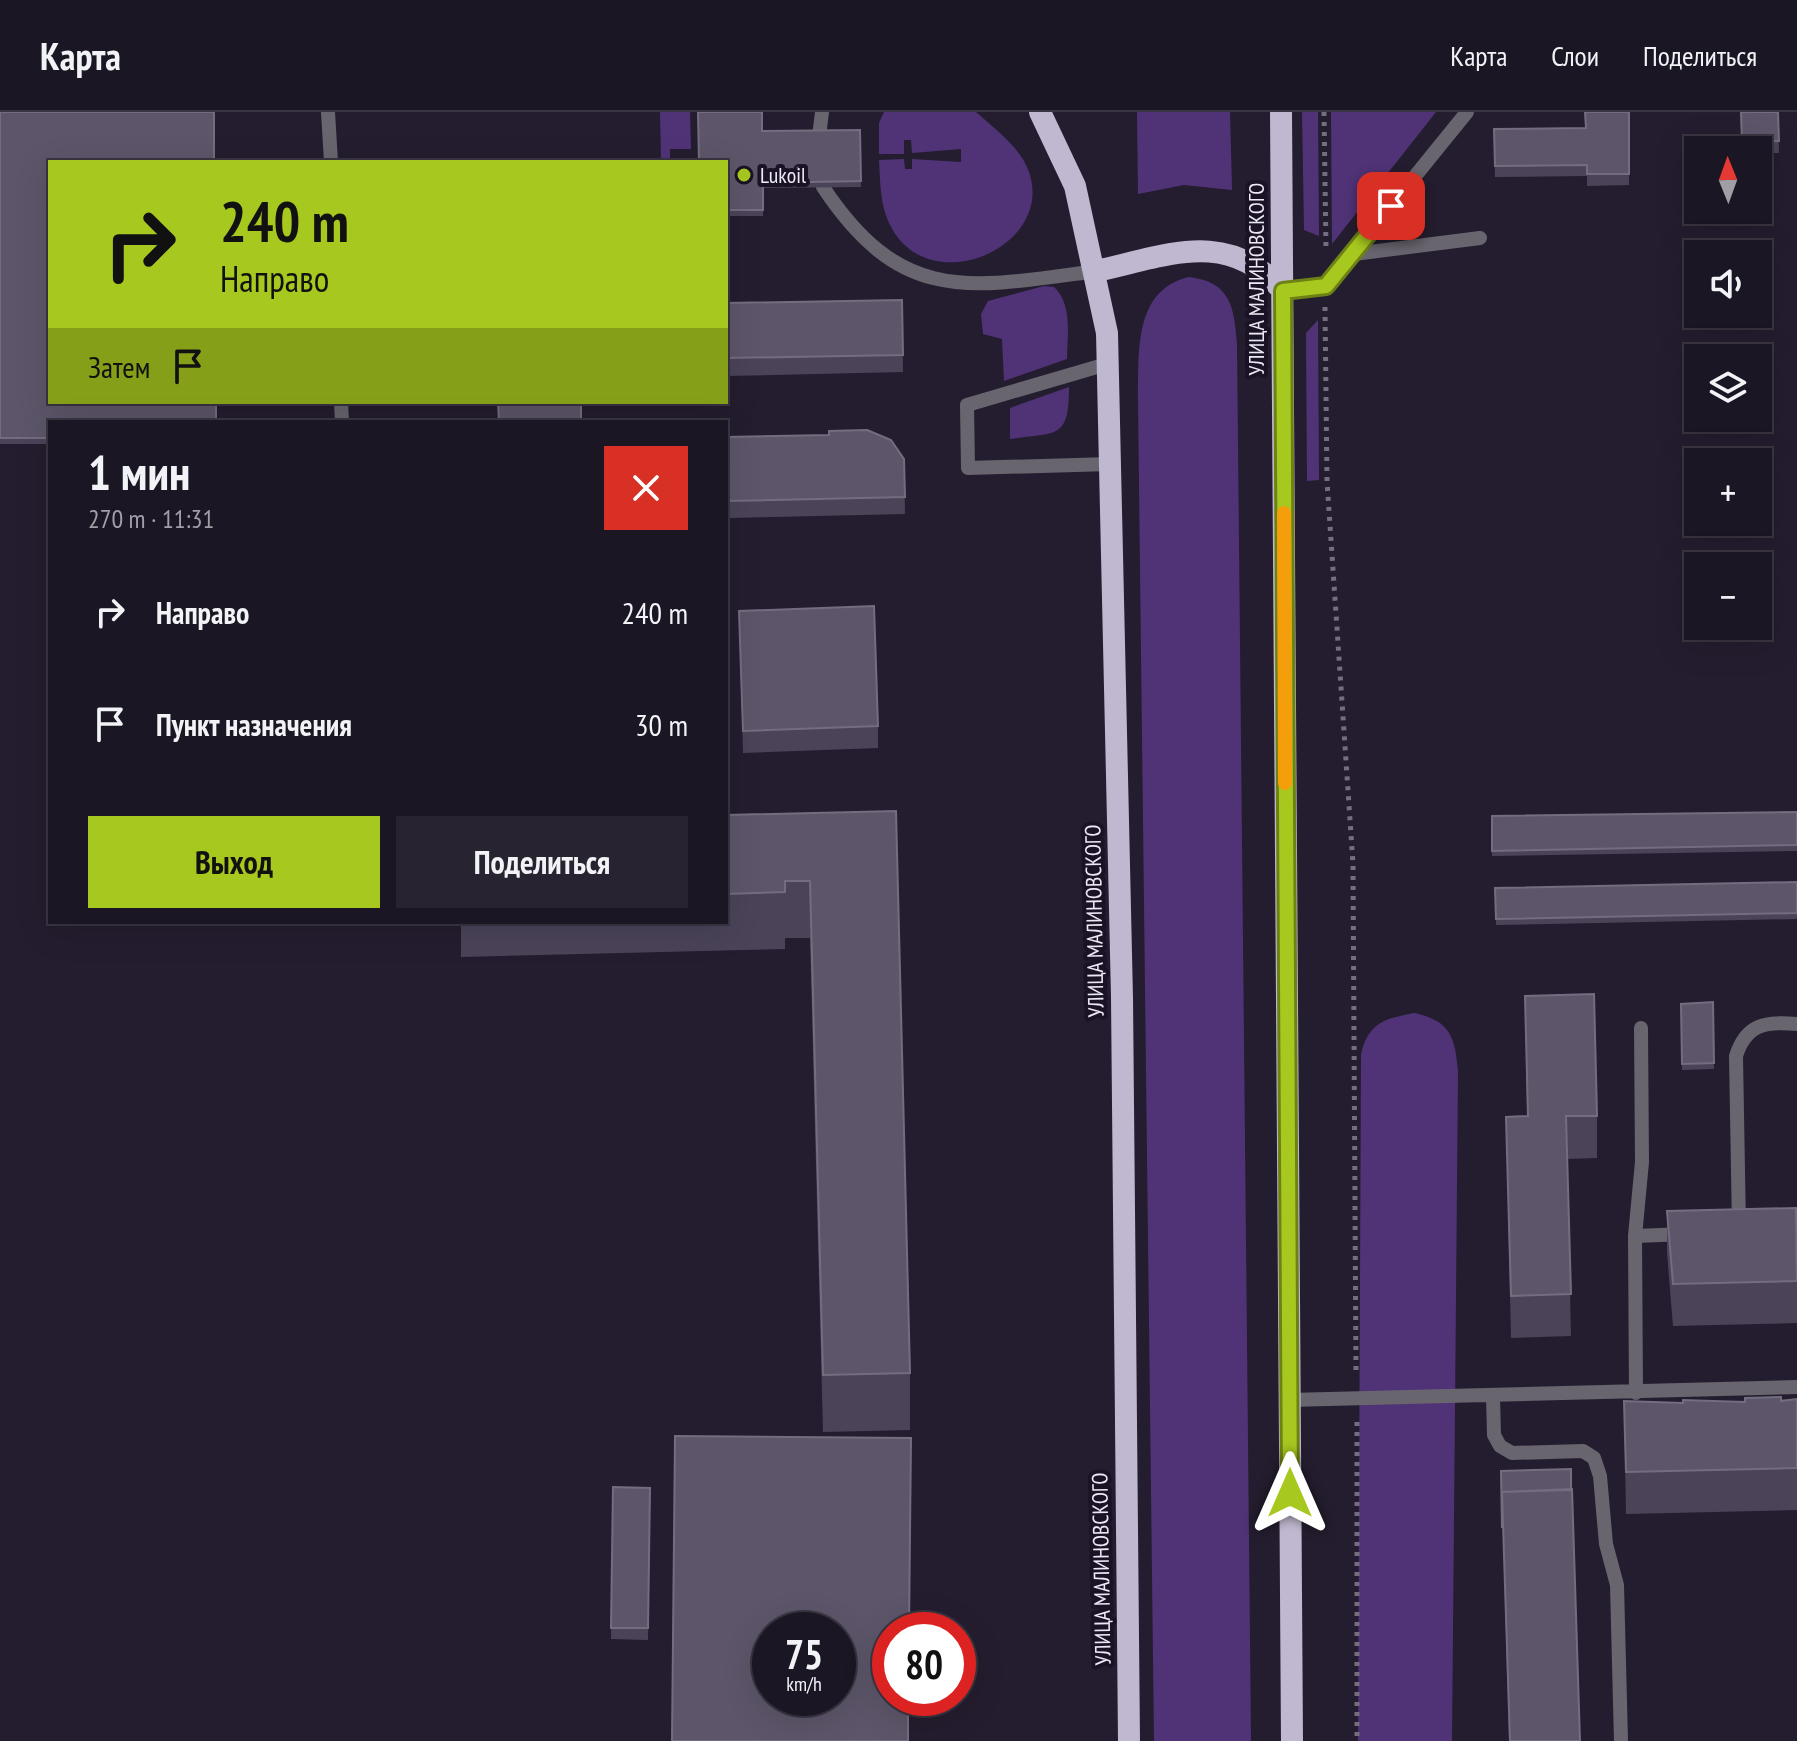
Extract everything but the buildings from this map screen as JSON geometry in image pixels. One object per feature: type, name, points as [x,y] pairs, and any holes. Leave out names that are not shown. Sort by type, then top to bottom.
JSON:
[{"type":"highway","name":"УЛИЦА МАЛИНОВСКОГО","points":[[1040,112],[1075,186],[1096,271],[1107,333],[1122,998],[1129,1741]]},
{"type":"highway","name":"УЛИЦА МАЛИНОВСКОГО","points":[[1281,112],[1292,1741]]},
{"type":"highway","points":[[1096,271],[1186,251],[1215,253],[1243,257],[1265,271],[1283,291]]},
{"type":"lane","points":[[328,112],[331,160]]},
{"type":"lane","points":[[819,137],[822,112]]},
{"type":"lane","points":[[1283,291],[1326,286],[1467,112]]},
{"type":"lane","points":[[823,187],[846,222],[874,249],[903,270],[928,278],[979,284],[1096,271]]},
{"type":"lane","points":[[1354,254],[1480,238]]},
{"type":"lane","points":[[1107,364],[967,405],[968,468],[1110,464]]},
{"type":"lane","points":[[1635,1236],[1732,1233],[1736,1056],[1741,1038],[1759,1026],[1797,1024]]},
{"type":"lane","points":[[1636,1393],[1635,1236],[1642,1162],[1641,1028]]},
{"type":"lane","points":[[1289,1400],[1797,1387]]},
{"type":"lane","points":[[1493,1396],[1494,1435],[1500,1446],[1512,1453],[1583,1451],[1594,1458],[1600,1476],[1606,1544],[1617,1585],[1621,1741]]},
{"type":"path","points":[[1324,112],[1327,481],[1353,864],[1357,1741]]},
{"type":"shaded area","points":[[660,112],[690,112],[691,149],[670,149],[670,159],[661,158]]},
{"type":"shaded area","points":[[884,112],[976,112],[1014,147],[1029,172],[1032,201],[1022,226],[1003,245],[978,258],[950,262],[922,257],[899,239],[884,209],[879,160],[904,159],[905,169],[912,169],[912,159],[961,162],[961,149],[912,153],[911,140],[904,140],[904,154],[879,154],[879,123]]},
{"type":"shaded area","points":[[1137,112],[1230,112],[1232,190],[1184,185],[1138,194]]},
{"type":"shaded area","points":[[1302,112],[1318,112],[1319,236],[1304,230]]},
{"type":"shaded area","points":[[1331,112],[1436,112],[1332,244]]},
{"type":"shaded area","points":[[1189,277],[1214,284],[1228,298],[1237,344],[1251,1741],[1154,1741],[1138,400],[1140,344],[1149,309],[1158,295],[1171,284]]},
{"type":"shaded area","points":[[1044,286],[1054,287],[1064,302],[1068,321],[1067,359],[1004,381],[1002,339],[983,334],[981,314],[988,301]]},
{"type":"shaded area","points":[[1318,320],[1319,480],[1307,481],[1306,333]]},
{"type":"shaded area","points":[[1069,387],[1063,425],[1049,433],[1010,439],[1010,408]]},
{"type":"shaded area","points":[[1414,1013],[1436,1021],[1449,1032],[1458,1072],[1452,1741],[1358,1741],[1361,1054],[1368,1035],[1379,1024]]},
{"type":"slow traffic","points":[[1284,513],[1285,783]]},
{"type":"place","name":"Lukoil","points":[[744,175]]},
{"type":"route","points":[[1290,1493],[1283,291],[1326,286],[1391,206]]}]
